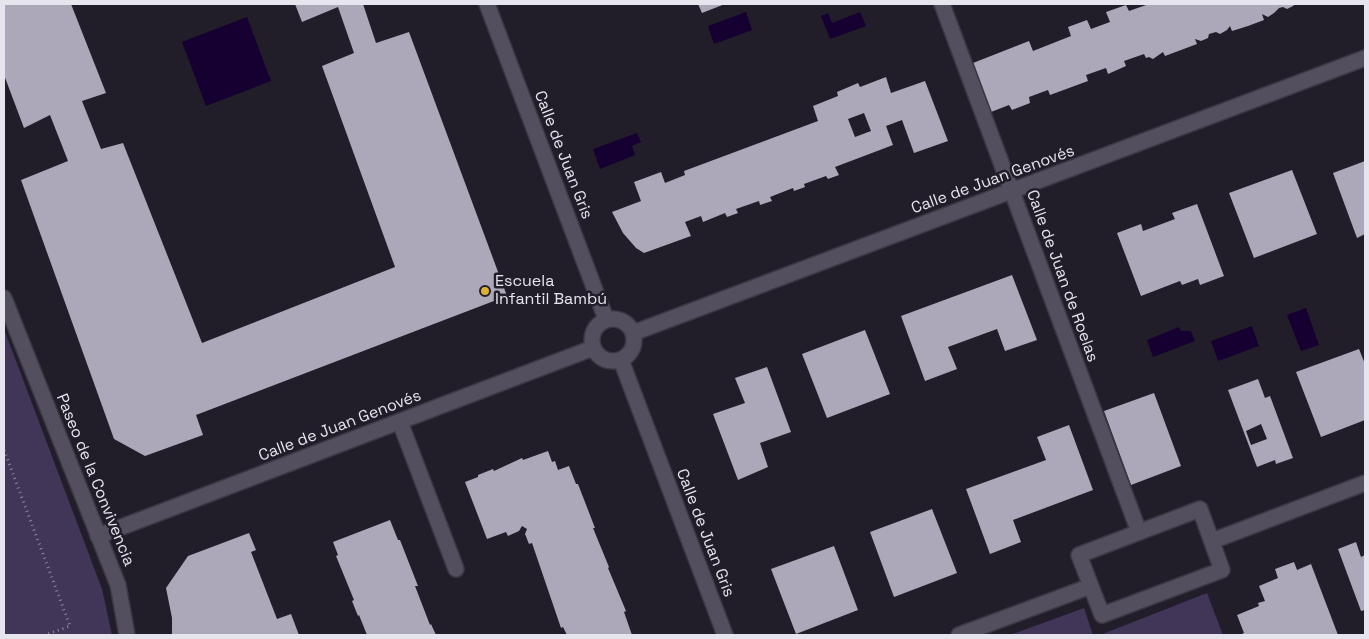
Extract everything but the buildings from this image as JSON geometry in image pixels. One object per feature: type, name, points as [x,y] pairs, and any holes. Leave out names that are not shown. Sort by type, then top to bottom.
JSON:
[{"type":"street","name":"Calle de Juan Gris","points":[[487,4],[606,319]]},
{"type":"street","name":"Calle de Juan de Roelas","points":[[942,4],[1139,532]]},
{"type":"street","name":"Calle de Juan Genovés","points":[[633,333],[1365,58]]},
{"type":"street","name":"Paseo de la Convivencia","points":[[4,298],[118,585],[127,635]]},
{"type":"street","points":[[617,318],[627,323],[633,333],[634,343],[629,353],[621,360],[610,361],[600,356],[593,348],[592,336],[597,326],[606,319],[617,318]]},
{"type":"street","name":"Paseo de la Convivencia","points":[[4,328],[20,341]]},
{"type":"street","name":"Calle de Juan Genovés","points":[[98,536],[593,348]]},
{"type":"street","name":"Calle de Juan Gris","points":[[621,360],[725,635]]},
{"type":"street","points":[[400,422],[456,569]]},
{"type":"street","points":[[1212,541],[1365,483]]},
{"type":"street","points":[[1200,509],[1212,541],[1222,570],[1102,615],[1079,555],[1200,509]]},
{"type":"street","points":[[959,635],[1091,586]]},
{"type":"path","points":[[4,450],[70,626],[45,635]]},
{"type":"shaded area","points":[[746,12],[752,30],[714,44],[708,26]]},
{"type":"shaded area","points":[[860,12],[866,26],[830,39],[821,16],[828,13],[832,23]]},
{"type":"shaded area","points":[[247,17],[271,81],[206,106],[182,42]]},
{"type":"shaded area","points":[[637,133],[641,142],[632,146],[635,155],[600,169],[593,149]]},
{"type":"shaded area","points":[[1306,308],[1319,345],[1301,351],[1287,315]]},
{"type":"shaded area","points":[[1252,326],[1259,346],[1218,361],[1211,341]]},
{"type":"shaded area","points":[[1179,327],[1181,331],[1191,331],[1195,341],[1153,357],[1147,340]]},
{"type":"shaded area","points":[[4,329],[102,589],[112,635],[4,635]]},
{"type":"shaded area","points":[[1207,593],[1223,635],[1100,635]]},
{"type":"shaded area","points":[[1084,608],[1093,635],[1010,635]]},
{"type":"place","name":"Escuela Infantil Bambú","points":[[485,291]]}]
